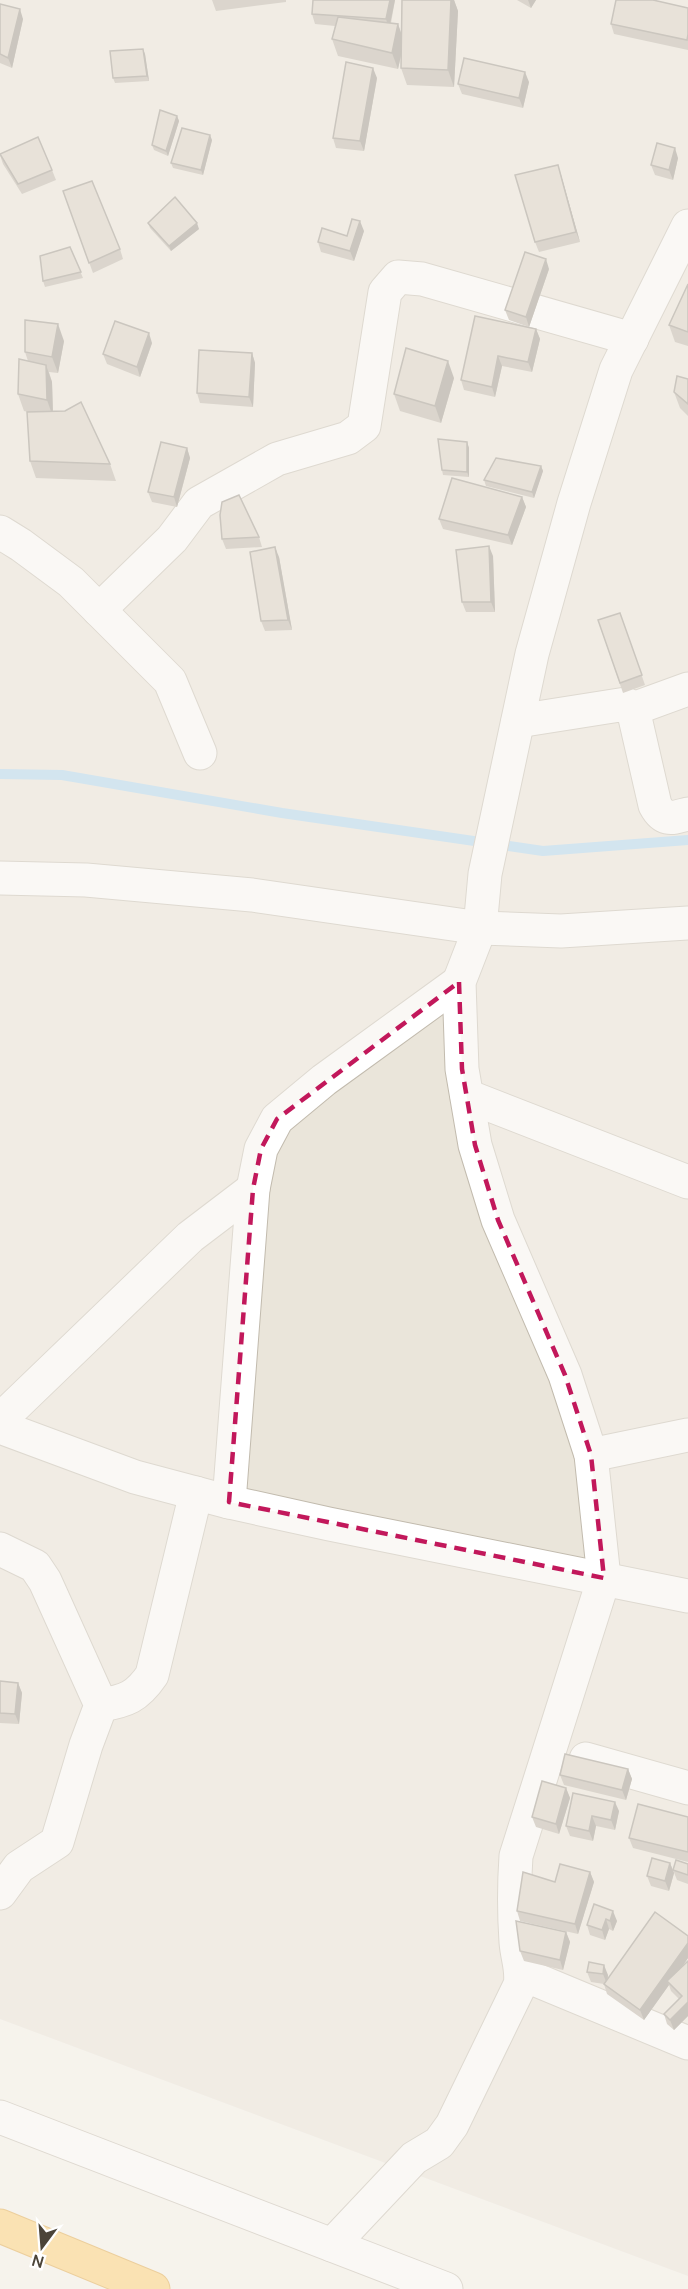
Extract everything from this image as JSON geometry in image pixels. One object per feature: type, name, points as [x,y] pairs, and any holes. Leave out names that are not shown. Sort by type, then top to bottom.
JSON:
[{"type":"highway","points":[[0,2226],[153,2289]]},
{"type":"street","points":[[332,2245],[414,2158],[439,2143],[452,2125],[520,1985],[522,1974],[518,1959],[515,1921],[516,1856],[604,1578],[591,1455],[565,1375],[498,1220],[475,1145],[462,1069],[459,982],[480,928],[485,874],[532,654],[574,503],[616,370],[688,226]]},
{"type":"street","points":[[99,610],[172,539],[199,503],[277,459],[348,438],[364,426],[385,292],[398,277],[422,279],[632,339]]},
{"type":"street","points":[[0,532],[71,582],[170,681],[200,753]]},
{"type":"street","points":[[633,709],[688,689]]},
{"type":"street","points":[[518,721],[626,704],[633,709],[655,805],[660,814],[671,818],[688,814]]},
{"type":"street","points":[[0,878],[86,880],[252,895],[480,928],[561,931],[688,923]]},
{"type":"street","points":[[229,1502],[253,1189],[261,1149],[277,1119],[324,1080],[459,982]]},
{"type":"street","points":[[467,1096],[688,1182]]},
{"type":"street","points":[[0,1420],[190,1237],[253,1189]]},
{"type":"street","points":[[0,1427],[135,1477],[229,1502],[688,1596]]},
{"type":"street","points":[[591,1455],[688,1435]]},
{"type":"street","points":[[100,1705],[125,1701],[143,1689],[152,1675],[196,1493]]},
{"type":"street","points":[[0,1550],[34,1566],[45,1581],[100,1705],[57,1842],[19,1867],[0,1893]]},
{"type":"street","points":[[550,1750],[688,1788]]},
{"type":"street","points":[[522,1974],[688,2043]]},
{"type":"street","points":[[0,2117],[446,2289]]},
{"type":"highlighted area","points":[[459,982],[462,1069],[475,1145],[498,1220],[565,1375],[591,1455],[604,1578],[229,1502],[253,1189],[261,1149],[277,1119]]},
{"type":"shaded area","points":[[0,0],[688,0],[688,2276],[0,2019]]},
{"type":"building","points":[[313,0],[390,0],[386,19],[312,14]]},
{"type":"building","points":[[402,0],[451,0],[448,70],[401,68]]},
{"type":"building","points":[[616,0],[653,0],[688,8],[687,40],[611,24]]},
{"type":"building","points":[[0,4],[20,9],[8,58],[0,54]]},
{"type":"building","points":[[338,17],[398,24],[392,53],[332,39]]},
{"type":"building","points":[[143,49],[147,76],[113,78],[110,51]]},
{"type":"building","points":[[464,58],[525,72],[519,98],[458,84]]},
{"type":"building","points":[[346,62],[373,68],[360,141],[333,138]]},
{"type":"building","points":[[160,110],[177,116],[166,151],[152,145]]},
{"type":"building","points":[[182,128],[210,135],[201,170],[171,163]]},
{"type":"building","points":[[38,137],[52,170],[18,184],[0,154]]},
{"type":"building","points":[[657,143],[675,148],[669,170],[651,165]]},
{"type":"building","points":[[558,165],[576,232],[535,242],[515,175]]},
{"type":"building","points":[[92,181],[120,249],[89,263],[63,191]]},
{"type":"building","points":[[175,197],[197,223],[169,246],[148,223]]},
{"type":"building","points":[[352,219],[360,221],[350,251],[318,242],[322,228],[347,236]]},
{"type":"building","points":[[70,247],[81,272],[43,281],[40,256]]},
{"type":"building","points":[[525,252],[546,259],[526,317],[505,310]]},
{"type":"building","points":[[688,284],[688,332],[669,325]]},
{"type":"building","points":[[475,316],[536,329],[528,362],[498,356],[492,387],[461,380]]},
{"type":"building","points":[[25,320],[58,324],[52,357],[25,352]]},
{"type":"building","points":[[115,321],[149,333],[137,367],[103,354]]},
{"type":"building","points":[[406,348],[448,361],[435,406],[394,394]]},
{"type":"building","points":[[199,350],[252,353],[249,397],[197,393]]},
{"type":"building","points":[[19,359],[46,365],[47,400],[18,394]]},
{"type":"building","points":[[677,376],[688,379],[688,404],[674,392]]},
{"type":"building","points":[[81,402],[110,464],[30,461],[27,412],[65,411]]},
{"type":"building","points":[[438,439],[467,442],[467,472],[442,470]]},
{"type":"building","points":[[161,442],[187,448],[174,497],[148,492]]},
{"type":"building","points":[[496,458],[541,466],[532,492],[484,480]]},
{"type":"building","points":[[452,478],[522,497],[508,535],[439,519]]},
{"type":"building","points":[[239,495],[259,537],[222,539],[220,515],[222,502]]},
{"type":"building","points":[[489,546],[491,602],[462,602],[456,550]]},
{"type":"building","points":[[275,547],[288,620],[261,621],[250,552]]},
{"type":"building","points":[[620,613],[642,675],[620,683],[598,620]]},
{"type":"building","points":[[0,1681],[18,1683],[15,1714],[0,1713]]},
{"type":"building","points":[[565,1754],[628,1769],[622,1790],[560,1775]]},
{"type":"building","points":[[542,1781],[566,1788],[556,1824],[532,1817]]},
{"type":"building","points":[[573,1793],[615,1802],[611,1820],[592,1816],[589,1831],[566,1826]]},
{"type":"building","points":[[638,1804],[688,1817],[688,1852],[629,1838]]},
{"type":"building","points":[[652,1858],[670,1863],[665,1881],[647,1876]]},
{"type":"building","points":[[676,1860],[688,1864],[688,1875],[673,1870]]},
{"type":"building","points":[[560,1864],[590,1872],[575,1924],[517,1911],[523,1872],[555,1882]]},
{"type":"building","points":[[594,1904],[613,1911],[610,1921],[606,1919],[602,1930],[587,1925]]},
{"type":"building","points":[[655,1912],[688,1936],[688,1943],[640,2010],[604,1984]]},
{"type":"building","points":[[516,1921],[566,1932],[560,1960],[520,1951]]},
{"type":"building","points":[[688,1961],[688,2002],[670,2020],[664,2014],[682,1996],[667,1981]]},
{"type":"building","points":[[589,1962],[604,1965],[603,1974],[587,1972]]},
{"type":"waterway","points":[[0,774],[62,775],[282,813],[543,851],[688,840]]}]
